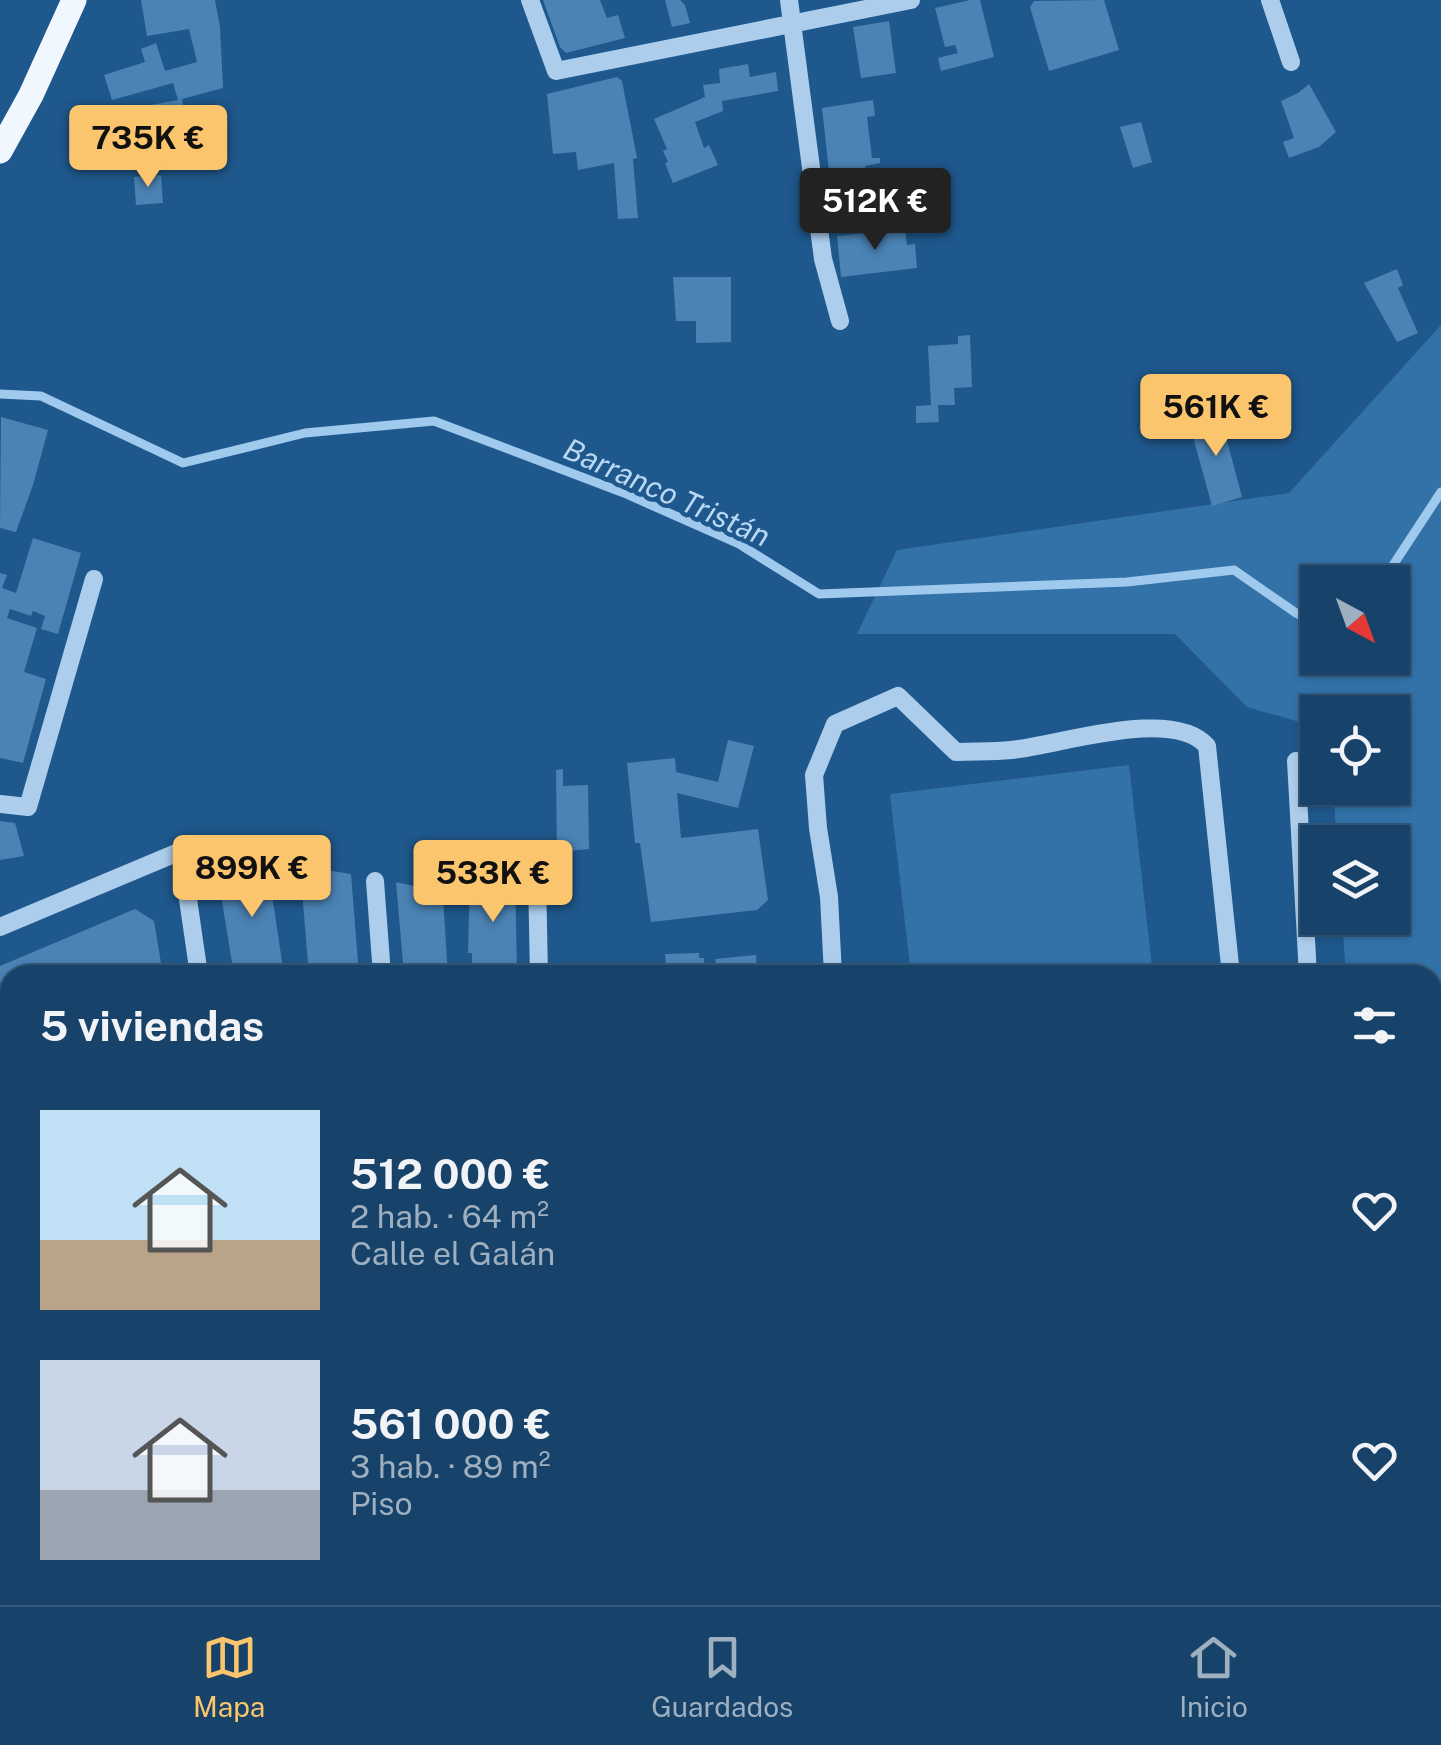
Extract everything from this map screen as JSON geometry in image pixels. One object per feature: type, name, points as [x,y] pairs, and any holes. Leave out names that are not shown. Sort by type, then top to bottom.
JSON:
[{"type":"main road","points":[[0,151],[74,0]]},
{"type":"street","points":[[530,0],[556,71],[911,0]]},
{"type":"street","points":[[789,0],[824,259],[840,321]]},
{"type":"street","points":[[1270,0],[1290,62]]},
{"type":"street","points":[[0,804],[28,807],[94,579]]},
{"type":"street","points":[[833,965],[830,897],[814,775],[836,724],[898,696],[956,752],[1013,750],[1097,732],[1169,729],[1198,736],[1207,746],[1230,965]]},
{"type":"street","points":[[1296,761],[1307,965]]},
{"type":"street","points":[[0,926],[181,851],[198,965]]},
{"type":"street","points":[[536,876],[539,965]]},
{"type":"street","points":[[375,882],[381,965]]},
{"type":"shaded area","points":[[1441,325],[1441,965],[1345,965],[1343,935],[1410,935],[1410,825],[1336,825],[1334,805],[1410,805],[1410,695],[1300,695],[1300,722],[1247,707],[1175,634],[857,634],[897,550],[1289,493]]},
{"type":"shaded area","points":[[1129,765],[1152,965],[910,965],[890,794]]},
{"type":"building","points":[[141,0],[215,0],[223,88],[182,99],[192,157],[129,170],[119,111],[178,100],[173,83],[112,100],[104,75],[145,62],[141,49],[156,43],[165,71],[197,62],[189,29],[147,36]]},
{"type":"building","points":[[543,0],[600,0],[607,18],[618,15],[625,38],[566,53],[560,47]]},
{"type":"building","points":[[665,0],[680,0],[690,23],[672,27]]},
{"type":"building","points":[[980,0],[994,57],[941,71],[938,58],[958,53],[955,45],[945,47],[935,8]]},
{"type":"building","points":[[1104,0],[1119,50],[1049,71],[1030,7],[1034,1]]},
{"type":"building","points":[[889,21],[896,73],[861,78],[853,27]]},
{"type":"building","points":[[748,64],[750,77],[776,72],[778,91],[722,101],[723,111],[695,122],[704,148],[709,145],[718,165],[673,183],[665,163],[668,162],[663,151],[667,149],[654,119],[705,97],[703,85],[720,83],[719,69]]},
{"type":"building","points":[[617,77],[622,81],[637,158],[633,159],[638,218],[618,219],[614,163],[578,170],[576,152],[553,154],[547,94]]},
{"type":"building","points":[[1309,84],[1336,132],[1319,147],[1289,158],[1283,142],[1294,138],[1281,101]]},
{"type":"building","points":[[873,100],[875,116],[867,117],[872,158],[880,158],[880,163],[865,166],[870,211],[834,216],[822,108]]},
{"type":"building","points":[[1141,122],[1152,162],[1133,168],[1120,127]]},
{"type":"building","points":[[161,175],[163,203],[136,205],[134,177]]},
{"type":"building","points":[[905,229],[907,245],[915,244],[917,268],[841,277],[837,236]]},
{"type":"building","points":[[1397,269],[1403,285],[1398,288],[1418,333],[1397,342],[1364,283]]},
{"type":"building","points":[[673,277],[731,277],[731,342],[696,343],[696,321],[676,321]]},
{"type":"building","points":[[970,335],[972,387],[954,388],[955,405],[938,405],[939,422],[916,423],[916,406],[931,405],[928,346],[958,344],[958,336]]},
{"type":"building","points":[[1218,407],[1242,497],[1212,506],[1190,426],[1207,421],[1204,411]]},
{"type":"building","points":[[1,417],[48,430],[16,532],[0,528]]},
{"type":"building","points":[[33,538],[81,553],[58,634],[41,629],[45,616],[33,611],[31,616],[10,609],[7,618],[37,628],[24,672],[46,679],[23,763],[0,758],[0,573],[7,575],[2,588],[16,593]]},
{"type":"building","points":[[728,740],[754,746],[738,808],[677,793],[681,838],[758,829],[768,900],[757,910],[651,922],[640,843],[635,843],[627,763],[675,758],[676,772],[718,782]]},
{"type":"building","points":[[563,769],[563,786],[588,785],[589,849],[557,852],[556,770]]},
{"type":"building","points":[[0,821],[15,823],[24,856],[0,860]]},
{"type":"building","points":[[249,858],[267,861],[283,965],[232,965],[220,889],[235,864]]},
{"type":"building","points":[[300,866],[351,874],[358,965],[308,965]]},
{"type":"building","points":[[515,871],[517,965],[472,965],[472,953],[468,953],[470,878]]},
{"type":"building","points":[[396,882],[414,886],[442,882],[447,965],[403,965]]},
{"type":"building","points":[[135,909],[154,921],[161,965],[2,965]]},
{"type":"building","points":[[699,953],[704,965],[666,965],[665,954]]},
{"type":"building","points":[[756,955],[756,965],[716,965],[715,959]]},
{"type":"waterway","name":"Barranco Tristán","points":[[0,394],[41,396],[183,463],[305,433],[434,421],[624,493],[739,544],[819,594],[1127,582],[1234,570],[1300,615]]},
{"type":"waterway","name":"Barranco Tristán","points":[[1393,565],[1441,492]]}]
